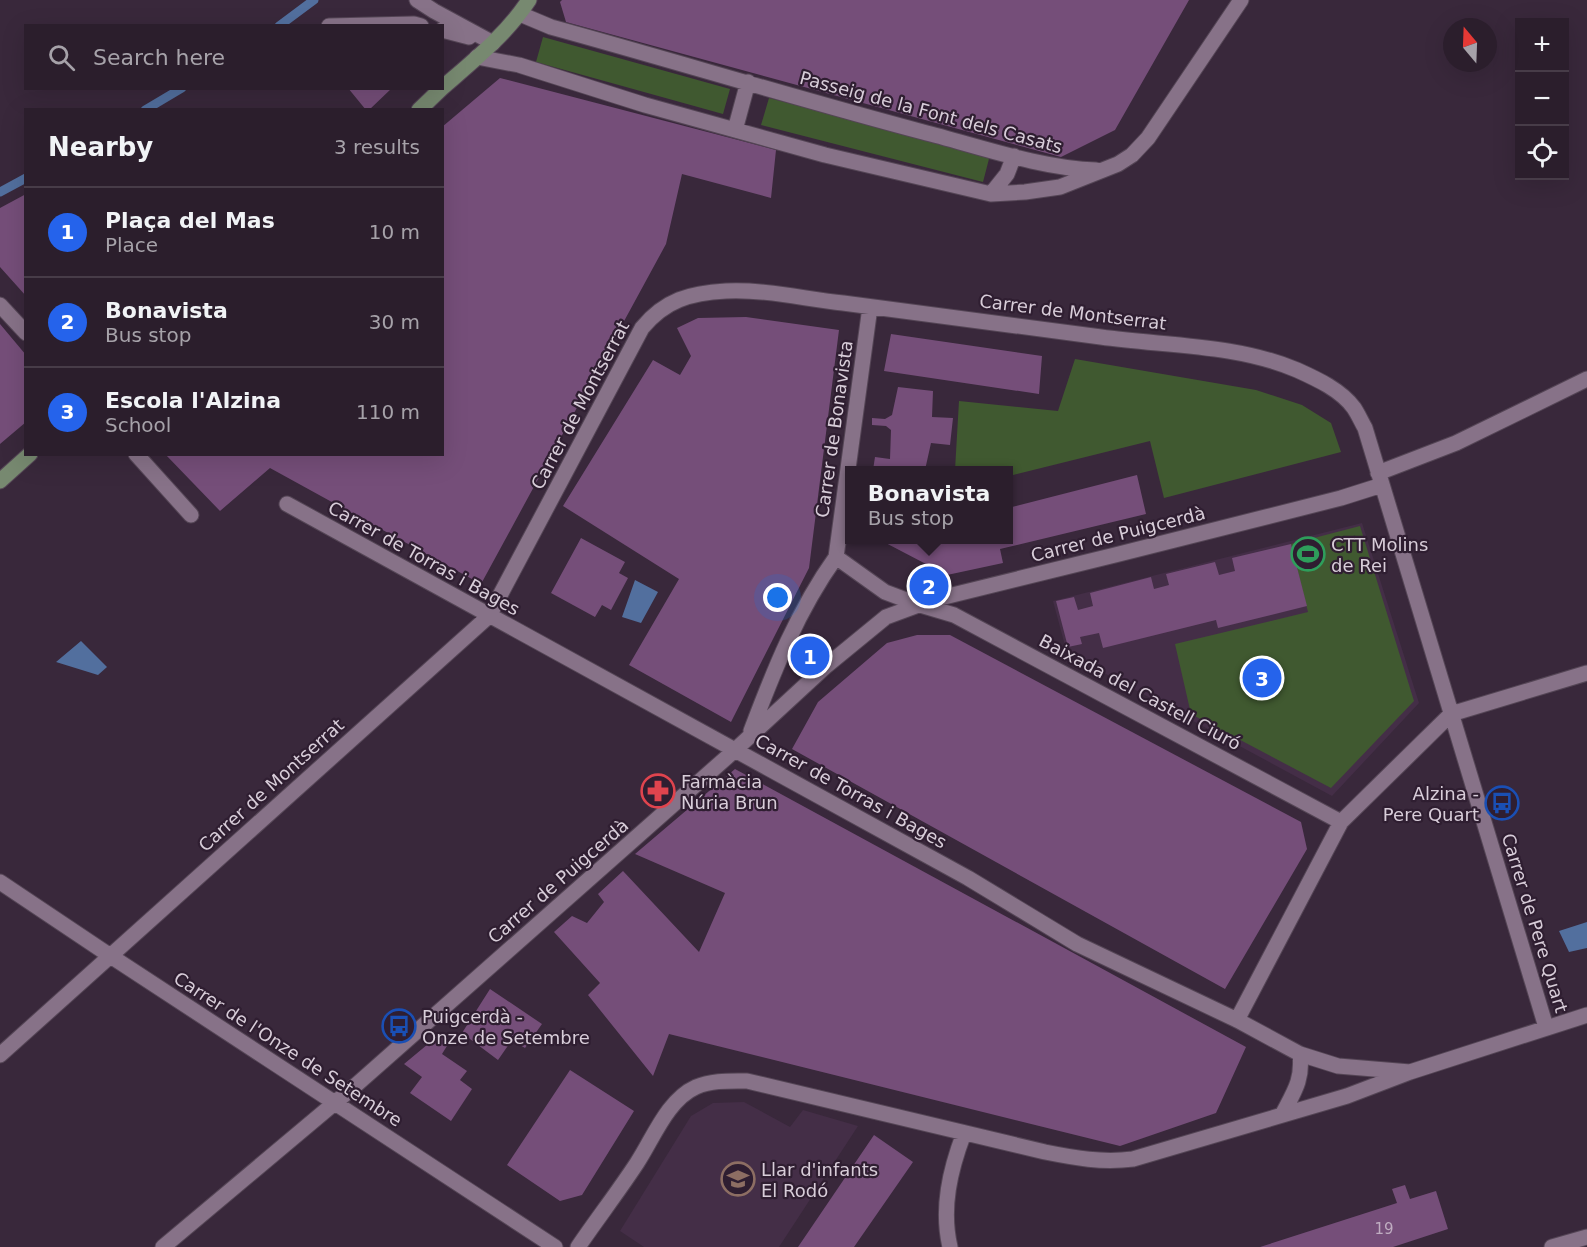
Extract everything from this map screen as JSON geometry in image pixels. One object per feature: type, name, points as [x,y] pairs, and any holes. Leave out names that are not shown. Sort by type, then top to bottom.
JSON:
[{"type":"main road","points":[[444,86],[492,43],[520,14],[529,0]]},
{"type":"main road","points":[[421,108],[440,90]]},
{"type":"main road","points":[[0,481],[28,456]]},
{"type":"street","points":[[417,0],[492,43]]},
{"type":"street","points":[[477,57],[519,65],[634,102],[825,155],[991,194],[1025,192],[1060,187],[1105,170],[1132,155],[1148,138],[1241,0]]},
{"type":"street","name":"Passeig de la Font dels Casats","points":[[520,14],[551,27],[835,108],[1014,156],[1080,170],[1105,170]]},
{"type":"street","points":[[444,31],[492,43]]},
{"type":"street","points":[[735,130],[748,82]]},
{"type":"street","points":[[991,194],[1007,174],[1014,156]]},
{"type":"street","name":"Carrer de Montserrat","points":[[0,1055],[489,616],[642,328],[663,307],[694,295],[742,291],[1233,353],[1296,370],[1329,387],[1353,406],[1365,428],[1380,479]]},
{"type":"street","points":[[0,305],[24,331]]},
{"type":"street","name":"Carrer de Bonavista","points":[[848,466],[870,307]]},
{"type":"street","name":"Carrer de Puigcerdà","points":[[163,1247],[335,1103],[735,750],[825,667],[886,617],[917,604],[1318,504],[1380,479],[1587,379]]},
{"type":"street","points":[[138,456],[191,515]]},
{"type":"street","name":"Carrer de Pere Quart","points":[[1380,479],[1546,1027]]},
{"type":"street","name":"Carrer de Bonavista","points":[[836,557],[845,491]]},
{"type":"street","name":"Carrer de Torras i Bages","points":[[287,504],[968,878],[1077,944],[1237,1020],[1300,1054],[1338,1065],[1410,1072]]},
{"type":"street","points":[[750,735],[777,663],[820,580],[836,557]]},
{"type":"street","name":"Baixada del Castell Ciuró","points":[[836,557],[885,592],[954,615],[1341,822]]},
{"type":"street","points":[[1237,1020],[1341,822],[1451,714],[1587,673]]},
{"type":"street","name":"Carrer de l'Onze de Setembre","points":[[0,882],[555,1247]]},
{"type":"street","points":[[578,1247],[678,1100],[695,1087],[716,1081],[747,1081],[1088,1161],[1114,1162],[1133,1159],[1347,1096],[1410,1072],[1587,1015]]},
{"type":"street","points":[[1282,1115],[1297,1086],[1302,1069],[1300,1054]]},
{"type":"street","points":[[950,1247],[946,1208],[950,1178],[964,1133]]},
{"type":"street","points":[[1552,1247],[1587,1237]]},
{"type":"shaded area","points":[[1362,523],[1419,703],[1332,796],[1067,653],[1053,601]]},
{"type":"shaded area","name":"Llar d'infants El Rodó","points":[[744,1102],[790,1127],[803,1110],[858,1126],[779,1247],[644,1247],[620,1231],[691,1116],[713,1103]]},
{"type":"green space","points":[[543,37],[730,89],[723,114],[536,62]]},
{"type":"green space","points":[[769,98],[990,155],[983,182],[761,125]]},
{"type":"green space","points":[[1075,359],[1256,390],[1302,405],[1331,423],[1341,452],[1164,498],[1150,441],[1013,475],[1013,466],[955,466],[959,401],[1058,411]]},
{"type":"green space","points":[[1360,526],[1414,701],[1331,788],[1191,714],[1175,644],[1308,612],[1291,544]]},
{"type":"water","points":[[635,580],[658,592],[641,623],[622,617]]},
{"type":"water","points":[[81,641],[107,667],[98,675],[56,662]]},
{"type":"water","points":[[1587,922],[1587,948],[1569,952],[1559,931]]},
{"type":"building","points":[[562,0],[1189,0],[1115,130],[1061,157],[566,22],[560,2]]},
{"type":"building","points":[[500,78],[776,150],[771,198],[682,174],[666,244],[481,584],[270,468],[220,511],[167,456],[444,456],[444,125]]},
{"type":"building","points":[[350,90],[390,90],[371,108],[364,108]]},
{"type":"building","points":[[24,195],[24,294],[0,267],[0,208]]},
{"type":"building","points":[[746,317],[839,330],[809,568],[731,722],[629,665],[679,579],[563,506],[653,360],[680,375],[691,356],[677,328],[698,318]]},
{"type":"building","points":[[0,324],[24,353],[24,424],[0,444]]},
{"type":"building","points":[[891,334],[1042,356],[1039,394],[884,371]]},
{"type":"building","points":[[898,387],[933,391],[932,417],[953,418],[950,445],[931,443],[926,466],[874,466],[875,457],[890,459],[891,430],[886,426],[872,425],[872,418],[885,419],[892,415]]},
{"type":"building","points":[[1137,475],[1146,514],[1000,549],[1003,563],[947,575],[888,544],[1013,544],[1013,507]]},
{"type":"building","points":[[581,538],[625,562],[619,573],[628,578],[611,610],[602,605],[595,617],[551,593]]},
{"type":"building","points":[[1291,544],[1307,606],[1218,628],[1216,620],[1103,648],[1099,633],[1080,637],[1082,644],[1068,647],[1056,601],[1074,597],[1078,610],[1093,606],[1090,593],[1151,577],[1154,589],[1169,585],[1166,574],[1215,562],[1219,575],[1235,571],[1232,558]]},
{"type":"building","points":[[917,635],[950,635],[1301,822],[1307,849],[1225,989],[792,749],[818,702],[887,643]]},
{"type":"building","points":[[735,769],[1246,1047],[1216,1113],[1120,1146],[669,1034],[653,1076],[588,995],[600,983],[554,932],[572,916],[587,923],[604,902],[598,894],[623,871],[699,952],[725,893],[635,854]]},
{"type":"building","points":[[490,989],[542,1024],[525,1048],[512,1040],[498,1060],[462,1033]]},
{"type":"building","points":[[440,1034],[450,1041],[442,1054],[467,1071],[460,1080],[472,1089],[451,1121],[410,1093],[422,1077],[404,1064]]},
{"type":"building","points":[[570,1070],[634,1111],[582,1195],[560,1201],[507,1165]]},
{"type":"building","points":[[874,1135],[913,1162],[854,1247],[798,1247]]},
{"type":"building","points":[[1405,1185],[1410,1199],[1436,1191],[1448,1229],[1393,1247],[1260,1247],[1397,1203],[1392,1189]]},
{"type":"waterway","points":[[282,24],[314,0]]},
{"type":"waterway","points":[[148,108],[179,90]]},
{"type":"waterway","points":[[0,192],[24,179]]},
{"type":"place","name":"CTT Molins de Rei","points":[[1308,554]]},
{"type":"place","name":"Bonavista","points":[[929,586]]},
{"type":"place","name":"Plaça del Mas","points":[[810,656]]},
{"type":"place","name":"Escola l'Alzina","points":[[1262,678]]},
{"type":"place","name":"Farmàcia Núria Brun","points":[[658,791]]},
{"type":"place","name":"Alzina - Pere Quart","points":[[1502,803]]},
{"type":"place","name":"Puigcerdà - Onze de Setembre","points":[[399,1026]]},
{"type":"place","name":"Llar d'infants El Rodó","points":[[738,1179]]}]
